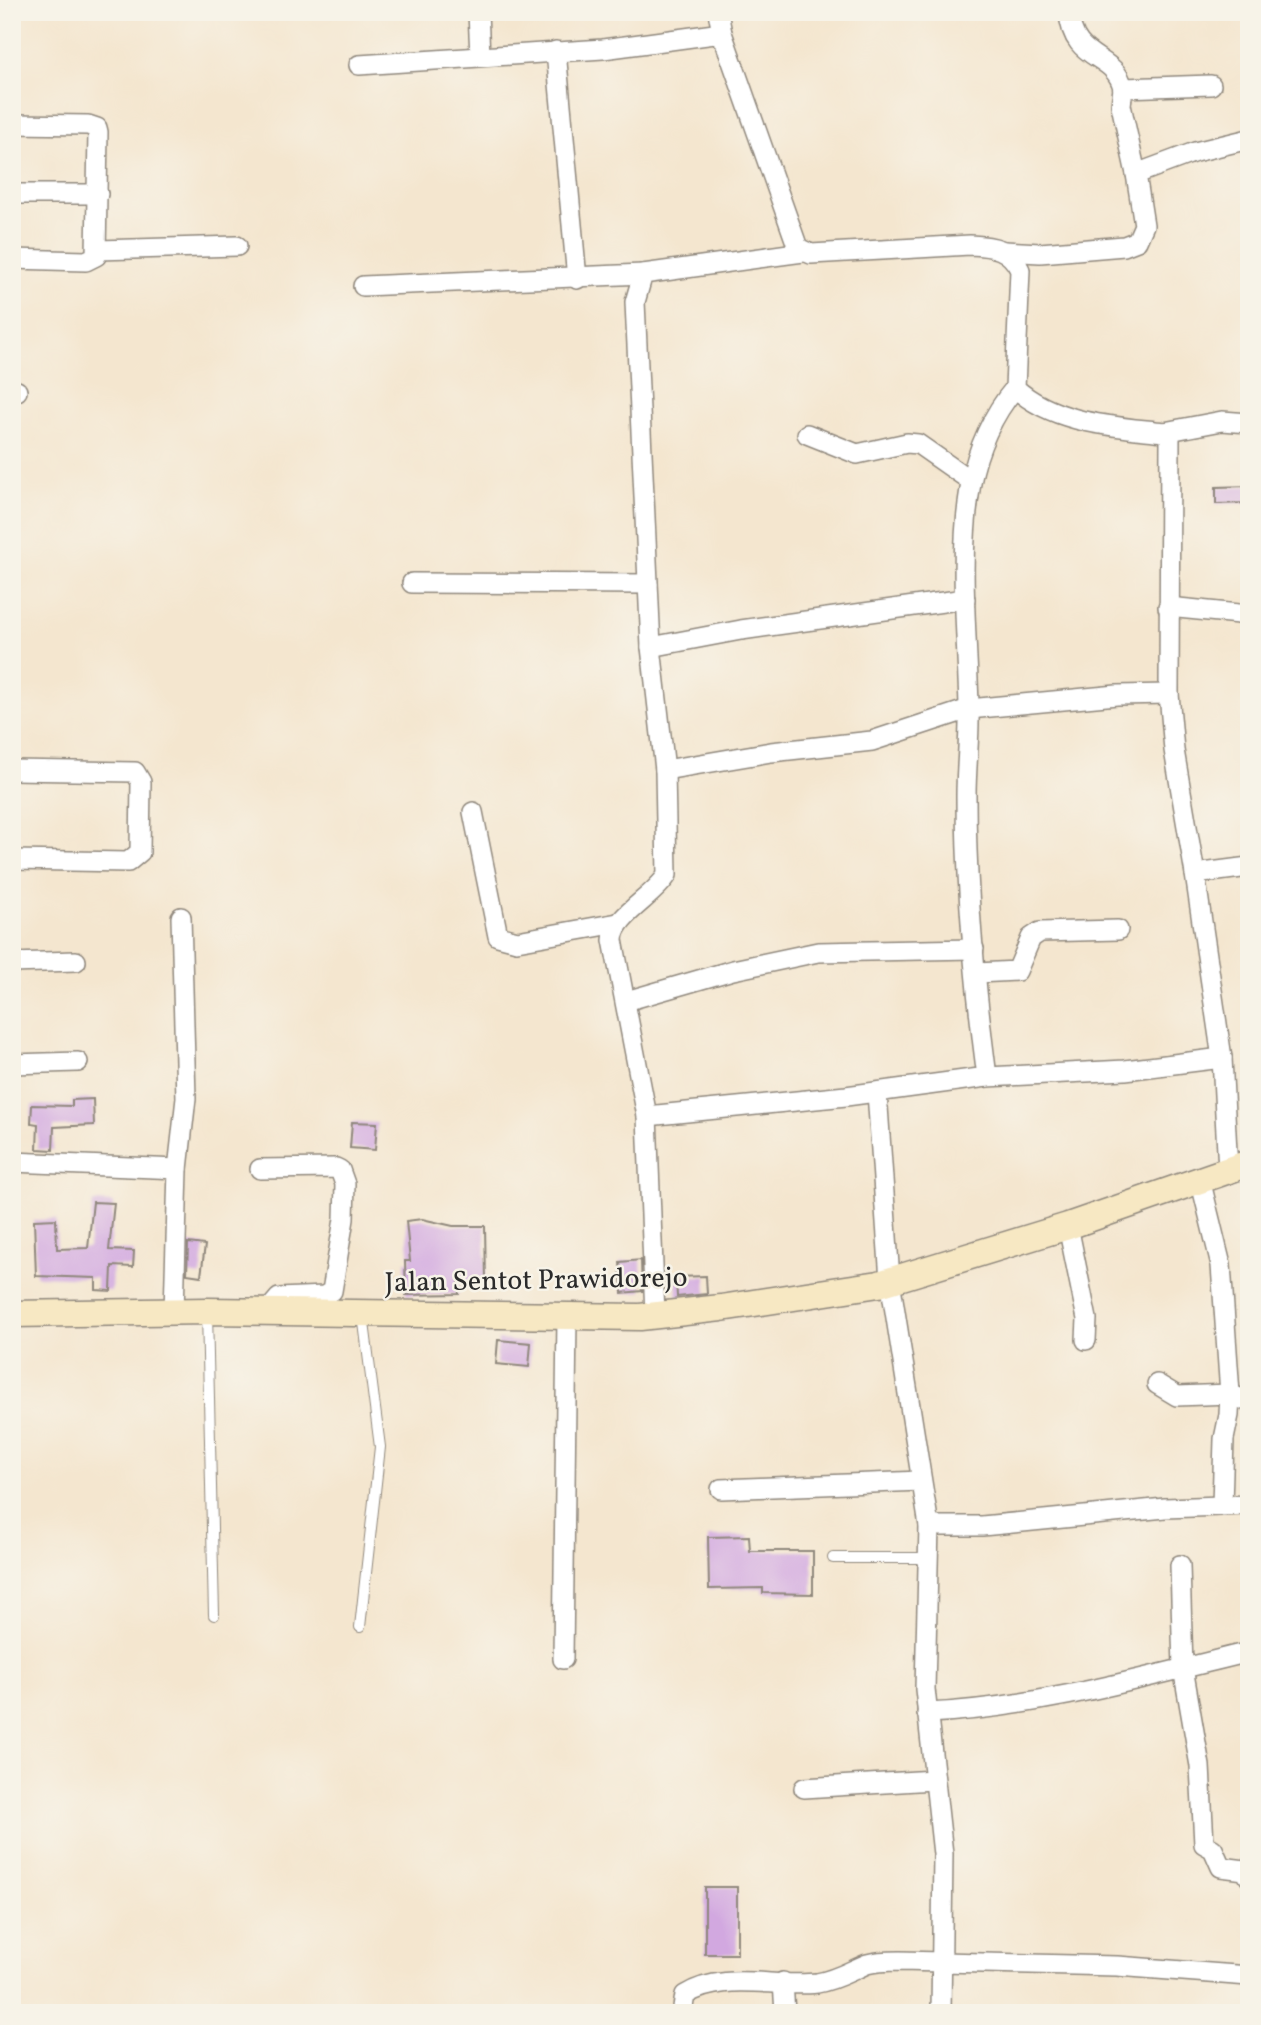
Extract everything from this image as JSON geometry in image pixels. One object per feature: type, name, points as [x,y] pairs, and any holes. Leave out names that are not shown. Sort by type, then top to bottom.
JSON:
[{"type":"main road","name":"Jalan Sentot Prawidorejo","points":[[12,1314],[207,1311],[655,1315],[890,1280],[1068,1226],[1239,1166]]},
{"type":"street","points":[[478,12],[480,56]]},
{"type":"street","points":[[718,12],[722,33],[791,234],[803,252]]},
{"type":"street","points":[[1005,251],[1040,253],[1124,246],[1137,241],[1144,225],[1136,174],[1122,116],[1123,88],[1114,68],[1088,54],[1076,38],[1069,12]]},
{"type":"street","points":[[359,65],[603,49],[722,33]]},
{"type":"street","points":[[556,51],[577,279]]},
{"type":"street","points":[[1123,88],[1211,85]]},
{"type":"street","points":[[12,124],[88,125],[97,128],[98,194],[96,256],[86,261],[12,259]]},
{"type":"street","points":[[1136,174],[1195,152],[1249,139]]},
{"type":"street","points":[[12,194],[98,194]]},
{"type":"street","points":[[363,286],[577,279],[643,274],[803,252],[970,245],[994,246],[1015,259],[1020,270],[1015,388],[997,411],[971,481],[966,531],[965,599],[969,709],[966,798],[974,949],[987,1077]]},
{"type":"street","points":[[98,250],[237,246]]},
{"type":"street","points":[[643,274],[635,302],[651,647],[665,771],[667,875],[659,889],[618,923],[613,931],[613,940],[647,1116],[655,1315]]},
{"type":"street","points":[[1015,388],[1033,404],[1091,423],[1164,432],[1222,421],[1249,423]]},
{"type":"street","points":[[1164,432],[1170,437],[1172,445],[1168,607],[1169,694],[1174,750],[1239,1166]]},
{"type":"street","points":[[807,434],[857,454],[907,443],[918,444],[971,481]]},
{"type":"street","points":[[412,583],[649,584]]},
{"type":"street","points":[[651,647],[781,624],[965,599]]},
{"type":"street","points":[[1168,607],[1249,615]]},
{"type":"street","points":[[665,771],[771,752],[872,741],[969,709],[1117,695],[1169,694]]},
{"type":"street","points":[[12,770],[135,772],[141,782],[140,852],[136,858],[128,862],[12,860]]},
{"type":"street","points":[[473,813],[498,936],[517,941],[618,923]]},
{"type":"street","points":[[1195,874],[1249,867]]},
{"type":"street","points":[[174,1312],[178,1169],[186,1098],[181,917]]},
{"type":"street","points":[[977,973],[1017,971],[1031,938],[1040,932],[1118,930]]},
{"type":"street","points":[[626,1001],[733,970],[818,952],[974,949]]},
{"type":"street","points":[[12,963],[76,961]]},
{"type":"street","points":[[647,1116],[877,1092],[987,1077],[1125,1070],[1222,1058]]},
{"type":"street","points":[[12,1064],[78,1062]]},
{"type":"street","points":[[877,1092],[890,1280],[929,1526],[927,1713],[943,1854],[944,1961],[941,2013]]},
{"type":"street","points":[[12,1163],[178,1169]]},
{"type":"street","points":[[260,1169],[336,1168],[341,1170],[345,1184],[344,1219],[332,1291],[324,1296],[279,1298],[267,1312]]},
{"type":"street","points":[[1200,1179],[1221,1265],[1230,1394],[1224,1439],[1222,1505]]},
{"type":"street","points":[[1068,1226],[1087,1319],[1086,1340]]},
{"type":"street","points":[[563,1659],[567,1316]]},
{"type":"street","points":[[1157,1384],[1177,1396],[1230,1394],[1249,1402]]},
{"type":"street","points":[[722,1489],[921,1481]]},
{"type":"street","points":[[929,1526],[982,1526],[1222,1505],[1249,1505]]},
{"type":"street","points":[[1180,1564],[1183,1668],[1200,1766],[1204,1844],[1213,1849],[1221,1867],[1245,1870],[1249,1877]]},
{"type":"street","points":[[927,1713],[985,1711],[1249,1652]]},
{"type":"street","points":[[804,1787],[933,1780]]},
{"type":"street","points":[[682,2013],[685,1995],[700,1986],[815,1983],[838,1979],[871,1963],[944,1961],[1117,1966],[1249,1976]]},
{"type":"street","points":[[783,1982],[785,2013]]},
{"type":"lane","points":[[207,1311],[214,1615]]},
{"type":"lane","points":[[360,1627],[380,1447],[363,1314]]},
{"type":"lane","points":[[833,1558],[928,1558]]},
{"type":"building","points":[[1249,486],[1249,503],[1216,504],[1216,487]]},
{"type":"building","points":[[93,1099],[94,1125],[54,1127],[53,1150],[37,1149],[38,1124],[31,1123],[32,1105],[72,1106],[72,1100]]},
{"type":"building","points":[[352,1122],[377,1123],[375,1150],[350,1148]]},
{"type":"building","points":[[93,1202],[114,1203],[109,1250],[134,1251],[133,1267],[112,1266],[111,1291],[96,1290],[96,1278],[36,1276],[34,1220],[56,1219],[57,1249],[88,1248]]},
{"type":"building","points":[[422,1219],[453,1226],[485,1226],[486,1282],[459,1283],[459,1294],[406,1295],[405,1261],[410,1261],[406,1221]]},
{"type":"building","points":[[188,1243],[205,1245],[201,1276],[187,1274]]},
{"type":"building","points":[[641,1260],[642,1291],[622,1293],[620,1262]]},
{"type":"building","points":[[706,1276],[707,1294],[677,1297],[676,1277]]},
{"type":"building","points":[[498,1340],[531,1343],[529,1367],[496,1364]]},
{"type":"building","points":[[749,1536],[750,1551],[813,1551],[813,1594],[763,1593],[763,1588],[709,1589],[708,1537]]},
{"type":"building","points":[[705,1887],[737,1887],[737,1954],[705,1954]]}]
